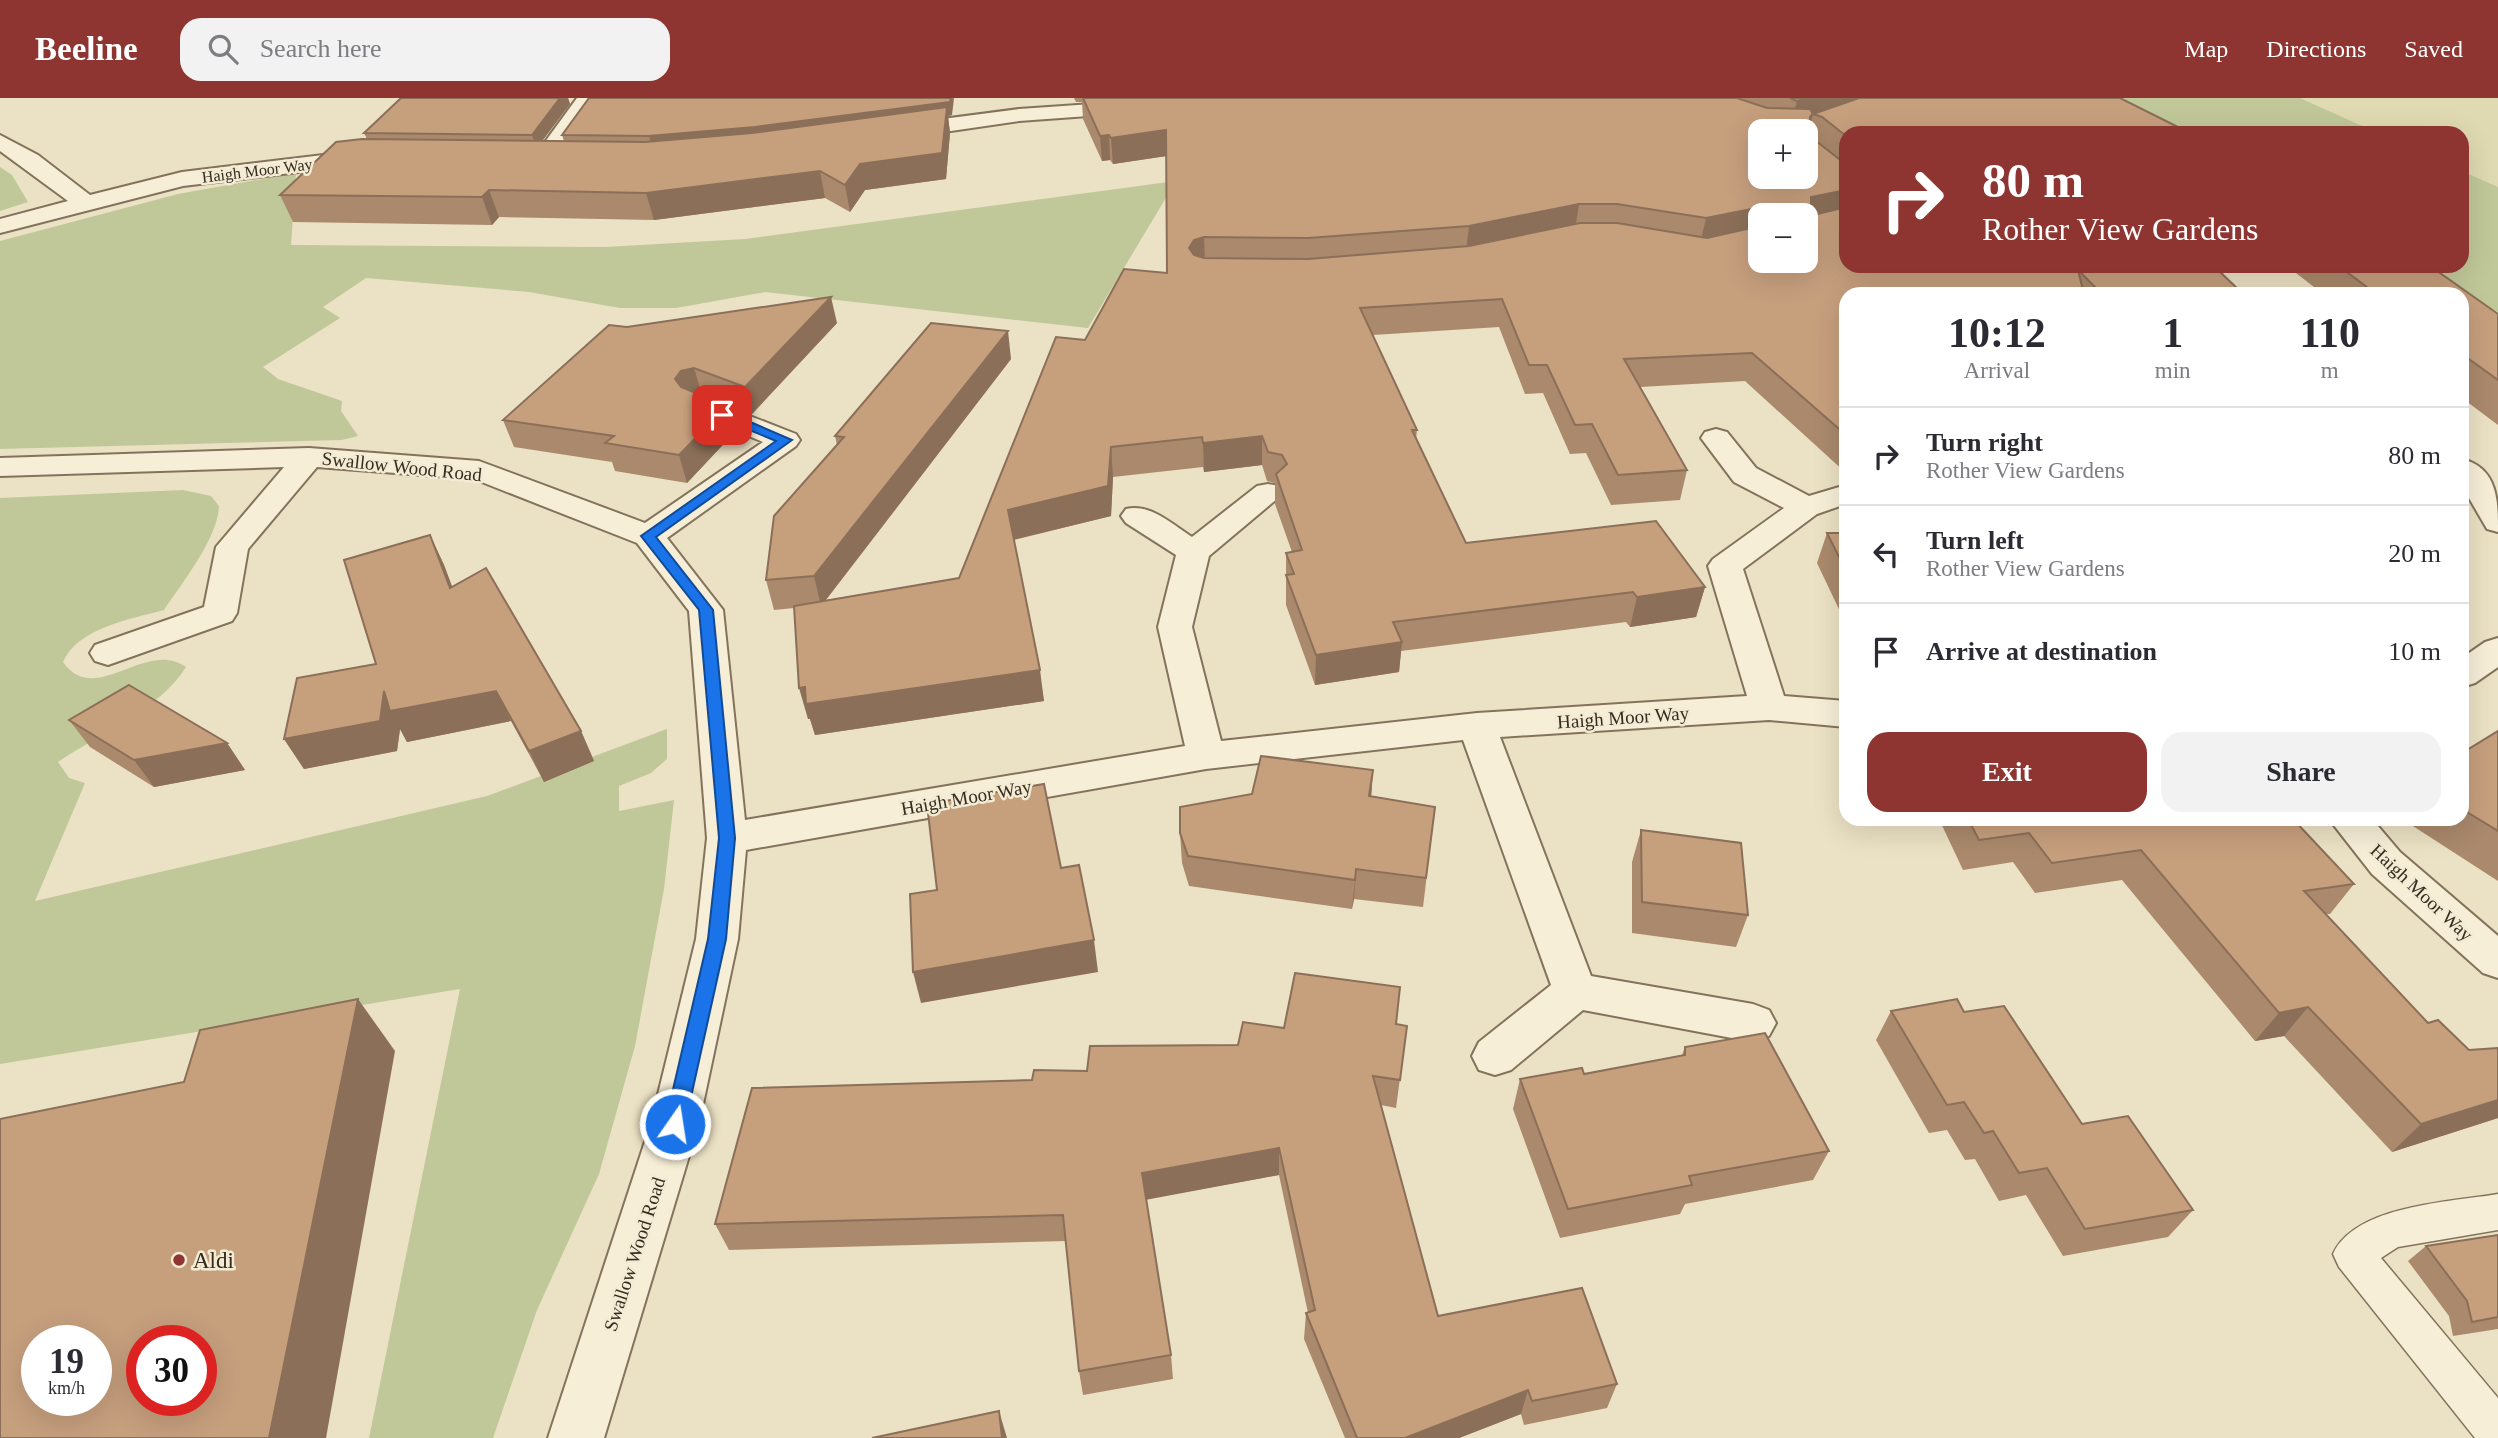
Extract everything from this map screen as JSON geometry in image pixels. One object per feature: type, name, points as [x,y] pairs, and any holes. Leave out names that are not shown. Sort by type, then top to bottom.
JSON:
[{"type":"street","points":[[545,157],[588,98]]},
{"type":"street","points":[[868,135],[1016,107],[1155,105]]},
{"type":"street","points":[[0,142],[30,160],[84,202]]},
{"type":"street","name":"Haigh Moor Way","points":[[0,226],[84,202],[182,179],[387,156]]},
{"type":"street","points":[[519,157],[572,158]]},
{"type":"street","points":[[648,536],[786,440],[701,406]]},
{"type":"street","points":[[1716,438],[1745,475],[1806,507]]},
{"type":"street","points":[[108,653],[220,614],[232,547],[309,457]]},
{"type":"street","name":"Swallow Wood Road","points":[[0,467],[309,457],[479,470],[648,536],[706,610],[727,838],[717,939],[675,1124],[576,1438]]},
{"type":"street","points":[[2469,475],[2479,485],[2498,522]]},
{"type":"street","points":[[1206,757],[1175,627],[1193,552],[1268,493]]},
{"type":"street","points":[[1769,707],[1725,566],[1806,507],[1839,496]]},
{"type":"street","points":[[1138,516],[1193,552]]},
{"type":"street","points":[[2469,670],[2498,650]]},
{"type":"street","name":"Haigh Moor Way","points":[[727,838],[1206,757],[1477,726],[1769,707],[1839,713]]},
{"type":"street","points":[[1477,726],[1575,991]]},
{"type":"street","name":"Haigh Moor Way","points":[[2355,826],[2386,863],[2498,961]]},
{"type":"street","points":[[1496,1056],[1575,991],[1753,1023]]},
{"type":"lane","points":[[2498,1212],[2390,1230],[2353,1254],[2498,1432]]},
{"type":"shaded area","points":[[2300,98],[2498,98],[2498,187],[2469,174],[2469,126],[2362,126]]},
{"type":"green space","points":[[2069,98],[2300,98],[2362,126],[2125,126]]},
{"type":"green space","points":[[0,167],[12,175],[28,202],[0,211]]},
{"type":"green space","points":[[296,173],[291,245],[605,247],[745,239],[1176,181],[1088,328],[765,292],[676,308],[620,308],[529,292],[366,278],[323,307],[340,318],[263,367],[278,379],[342,401],[341,411],[358,436],[342,440],[0,449],[0,241],[178,194]]},
{"type":"green space","points":[[2469,174],[2498,187],[2498,312],[2469,298],[2469,287],[2448,287],[2420,273],[2469,273]]},
{"type":"green space","points":[[183,490],[211,496],[219,506],[217,519],[198,560],[164,610],[121,621],[93,633],[70,650],[63,662],[76,674],[90,678],[105,676],[154,660],[171,660],[186,667],[161,696],[145,708],[58,762],[69,778],[85,783],[35,901],[487,796],[667,729],[667,759],[651,773],[619,786],[619,811],[674,800],[664,889],[635,1046],[599,1174],[537,1310],[493,1438],[369,1438],[460,989],[0,1064],[0,498]]},
{"type":"building","points":[[401,98],[560,98],[532,135],[364,133]]},
{"type":"building","points":[[589,98],[951,98],[950,102],[755,127],[649,136],[562,135]]},
{"type":"building","points":[[1083,98],[1737,98],[1767,108],[1810,109],[1813,114],[1810,119],[1748,119],[1748,189],[1818,189],[1818,142],[1839,159],[1839,191],[1811,197],[1811,203],[1748,203],[1748,210],[1706,218],[1617,204],[1579,204],[1469,226],[1308,238],[1204,237],[1194,240],[1189,248],[1194,255],[1204,258],[1308,259],[1469,246],[1580,223],[1617,223],[1707,238],[1748,229],[1748,273],[1818,273],[1818,214],[1839,209],[1839,273],[2079,273],[2082,287],[1839,287],[1839,429],[1752,353],[1624,359],[1687,470],[1618,475],[1592,424],[1575,425],[1547,365],[1529,365],[1502,299],[1360,308],[1417,430],[1412,430],[1466,543],[1656,521],[1705,587],[1637,597],[1633,592],[1393,622],[1402,642],[1316,655],[1286,575],[1294,574],[1286,553],[1302,550],[1276,474],[1287,464],[1282,455],[1268,452],[1262,436],[1203,443],[1202,437],[1111,447],[1108,486],[1008,510],[1040,670],[806,704],[805,687],[799,688],[794,606],[959,578],[1056,337],[1085,340],[1124,269],[1167,273],[1166,130],[1111,138],[1109,135],[1100,136]]},
{"type":"building","points":[[1859,98],[2120,98],[2176,126],[1839,126],[1839,130],[1822,117],[1813,114]]},
{"type":"building","points":[[947,107],[942,153],[860,164],[845,185],[820,171],[646,193],[489,190],[482,197],[280,195],[336,142],[362,139],[645,142],[752,133]]},
{"type":"building","points":[[2081,273],[2221,273],[2236,287],[2095,287]]},
{"type":"building","points":[[2348,273],[2440,273],[2460,287],[2367,287]]},
{"type":"building","points":[[2469,294],[2498,314],[2498,380],[2469,359]]},
{"type":"building","points":[[831,297],[745,387],[694,368],[681,371],[675,379],[681,387],[727,406],[679,455],[605,443],[614,436],[503,420],[609,325],[627,327]]},
{"type":"building","points":[[931,323],[1008,331],[814,576],[766,580],[774,516],[844,437],[835,436]]},
{"type":"building","points":[[1827,533],[1839,533],[1839,557]]},
{"type":"building","points":[[430,535],[450,588],[486,568],[581,731],[529,751],[496,691],[390,711],[384,691],[380,721],[284,739],[297,678],[376,664],[344,560]]},
{"type":"building","points":[[129,685],[227,743],[134,760],[69,720]]},
{"type":"building","points":[[2498,731],[2498,831],[2469,813],[2469,749]]},
{"type":"building","points":[[1261,756],[1373,770],[1369,796],[1435,807],[1426,878],[1356,869],[1355,880],[1188,856],[1180,833],[1180,807],[1252,794]]},
{"type":"building","points":[[1044,784],[1061,868],[1079,865],[1094,940],[913,972],[910,894],[937,890],[927,804]]},
{"type":"building","points":[[1972,826],[2300,826],[2354,884],[2304,891],[2428,1023],[2438,1020],[2469,1050],[2498,1048],[2498,1100],[2421,1124],[2308,1007],[2279,1013],[2141,850],[2052,863],[2029,833],[1979,840]]},
{"type":"building","points":[[1641,830],[1741,843],[1748,915],[1642,902]]},
{"type":"building","points":[[1295,973],[1400,987],[1396,1024],[1407,1026],[1400,1080],[1373,1076],[1438,1316],[1582,1288],[1617,1384],[1532,1401],[1528,1390],[1405,1438],[1357,1438],[1306,1313],[1315,1310],[1279,1148],[1142,1173],[1171,1355],[1079,1371],[1063,1215],[715,1224],[752,1088],[1032,1080],[1034,1070],[1087,1071],[1090,1046],[1238,1045],[1243,1022],[1284,1028]]},
{"type":"building","name":"Aldi","points":[[358,999],[269,1438],[0,1438],[0,1119],[184,1082],[200,1030]]},
{"type":"building","points":[[1957,999],[1964,1012],[2004,1006],[2082,1124],[2128,1116],[2193,1210],[2085,1229],[2047,1168],[2019,1173],[1993,1131],[1984,1133],[1964,1102],[1947,1105],[1891,1011]]},
{"type":"building","points":[[1765,1033],[1829,1151],[1689,1176],[1692,1185],[1568,1209],[1520,1079],[1582,1068],[1584,1074],[1685,1055],[1685,1047]]},
{"type":"building","points":[[2498,1235],[2498,1317],[2472,1322],[2467,1301],[2426,1246]]},
{"type":"building","points":[[999,1411],[1002,1438],[872,1438]]},
{"type":"place","name":"Aldi","points":[[179,1260]]},
{"type":"route","points":[[675,1124],[717,939],[727,838],[706,610],[648,536],[786,440],[722,415]]}]
